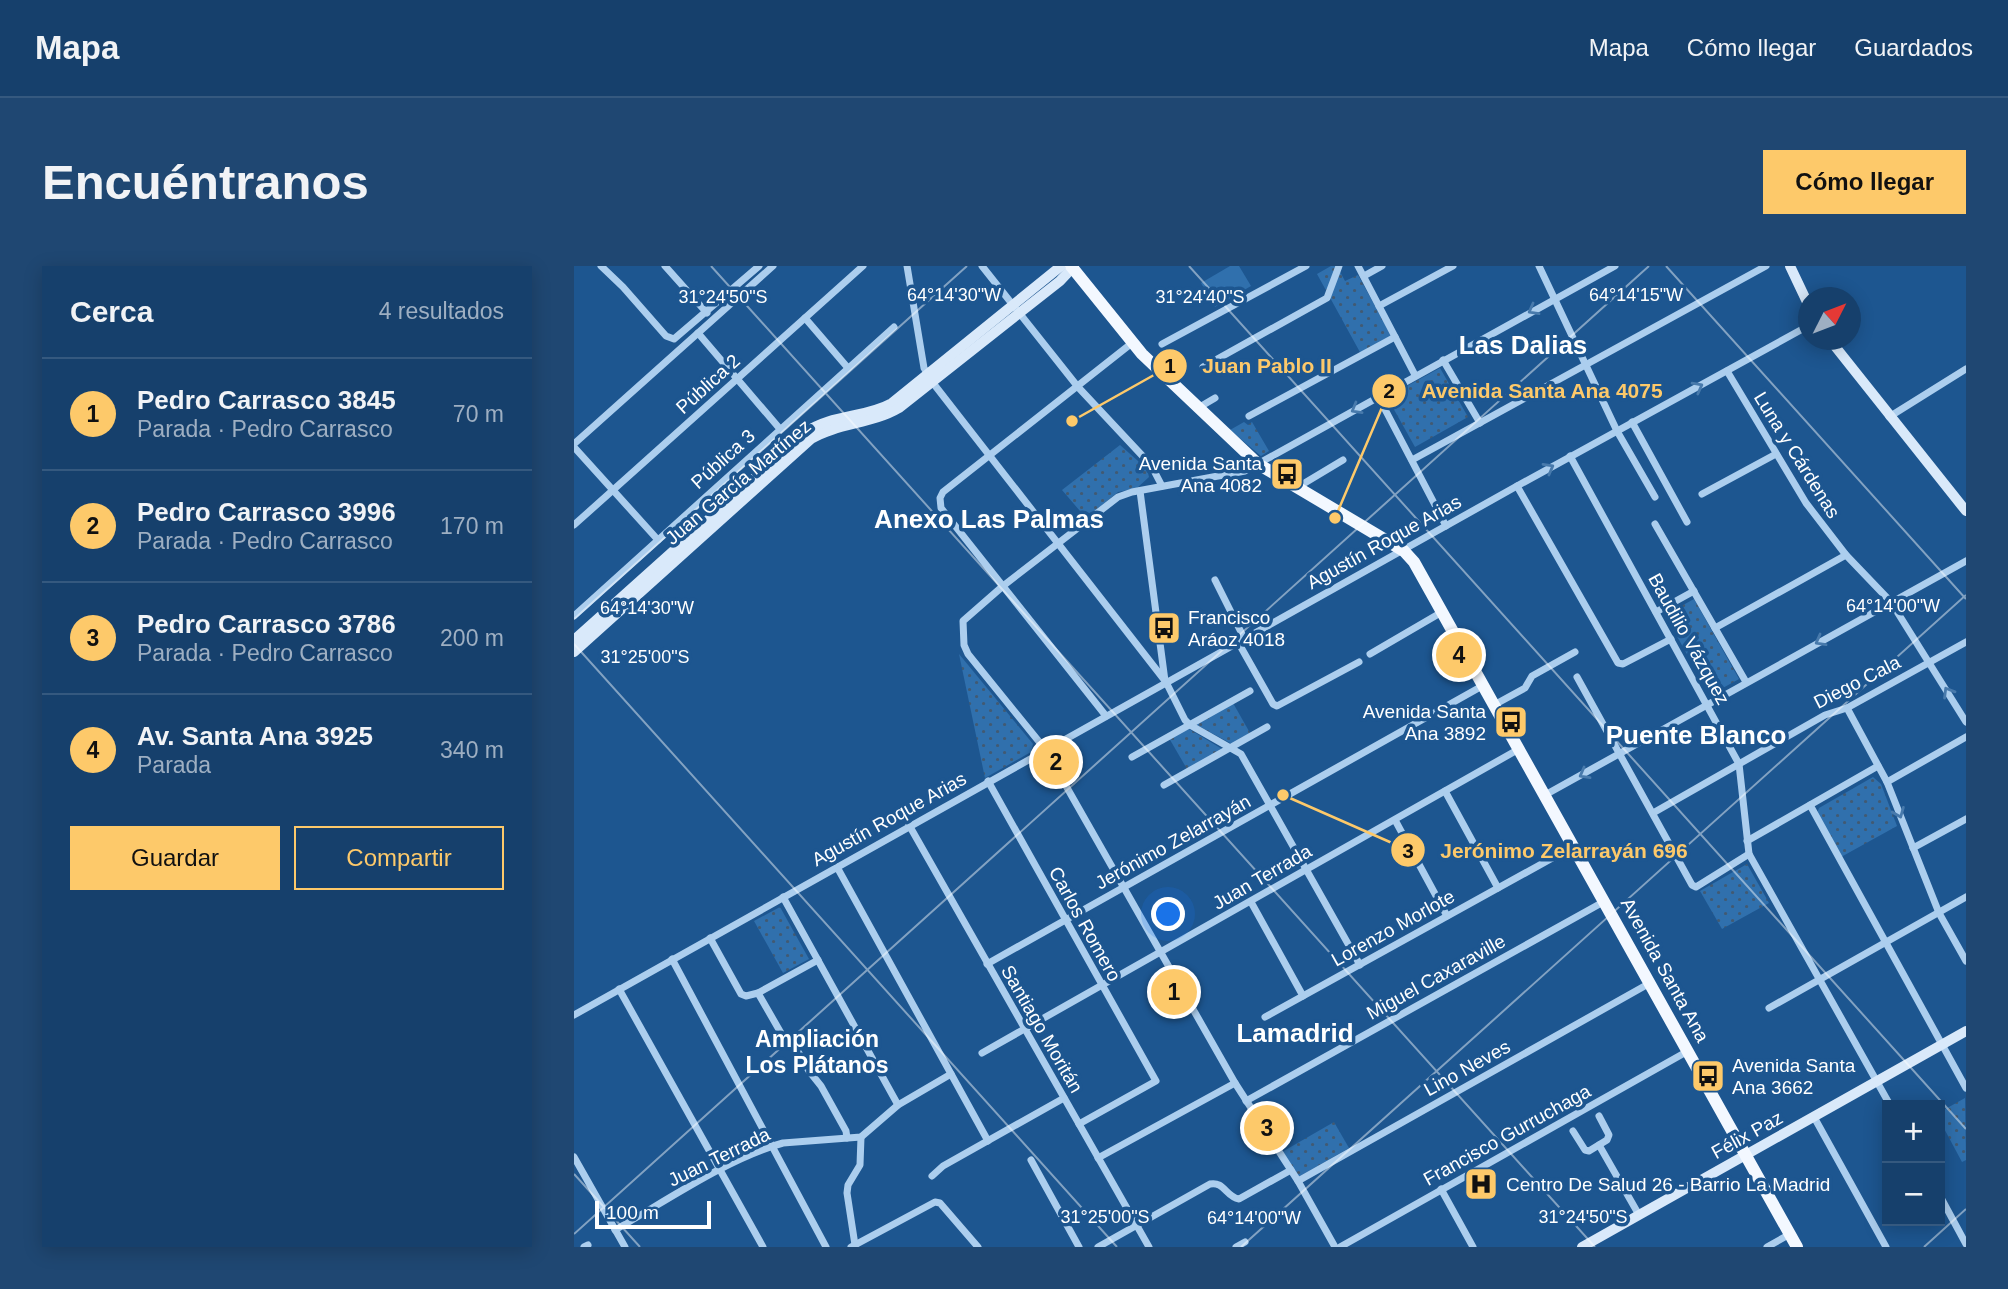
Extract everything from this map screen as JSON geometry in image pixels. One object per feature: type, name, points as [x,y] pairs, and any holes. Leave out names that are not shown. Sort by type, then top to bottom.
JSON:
[{"type":"main road","points":[[1790,266],[1800,287]]},
{"type":"main road","name":"Juan García Martínez","points":[[574,652],[691,544],[811,439],[829,430],[890,414],[1016,310],[1060,281],[1070,267]]},
{"type":"main road","name":"Avenida Santa Ana","points":[[1070,267],[1132,343],[1258,464],[1404,551],[1414,562],[1797,1247]]},
{"type":"main road","points":[[1838,350],[1966,511]]},
{"type":"main road","name":"Juan García Martínez","points":[[574,640],[806,432],[831,420],[885,407],[930,379]]},
{"type":"main road","name":"Félix Paz","points":[[1582,1247],[1966,1031]]},
{"type":"street","points":[[601,266],[666,336],[676,338],[707,313],[749,269],[759,266]]},
{"type":"street","points":[[665,266],[707,313]]},
{"type":"street","points":[[658,540],[574,446],[773,266]]},
{"type":"street","name":"Pública 2","points":[[574,525],[863,266]]},
{"type":"street","points":[[907,266],[923,368],[930,379],[1166,682],[1190,724],[1241,754],[1360,965]]},
{"type":"street","points":[[982,266],[1078,387],[1151,465],[1161,486]]},
{"type":"street","points":[[1161,344],[1306,266]]},
{"type":"street","points":[[1203,367],[1327,298],[1339,266]]},
{"type":"street","points":[[1358,266],[1415,375]]},
{"type":"street","points":[[1364,276],[1382,266]]},
{"type":"street","points":[[1379,306],[1453,266]]},
{"type":"street","points":[[1539,266],[1617,430],[1655,497]]},
{"type":"street","points":[[1338,1247],[1235,1083],[1045,749],[968,654],[964,645],[964,618],[1118,497],[1161,486],[1237,473],[1258,464],[1615,266]]},
{"type":"street","points":[[1412,460],[1766,266]]},
{"type":"street","points":[[805,318],[848,368]]},
{"type":"street","name":"Pública 3","points":[[574,616],[894,327]]},
{"type":"street","name":"Agustín Roque Arias","points":[[574,1015],[1045,749],[1798,332]]},
{"type":"street","points":[[698,333],[780,429]]},
{"type":"street","points":[[1249,416],[1395,337]]},
{"type":"street","points":[[1105,716],[941,508],[940,498],[1132,343]]},
{"type":"street","points":[[1443,360],[1480,422]]},
{"type":"street","points":[[1889,417],[1966,369]]},
{"type":"street","name":"Luna y Cárdenas","points":[[1727,371],[1813,514],[1846,555],[1891,602],[1966,722]]},
{"type":"street","points":[[1378,396],[1446,526]]},
{"type":"street","points":[[1198,408],[1215,398]]},
{"type":"street","points":[[1632,422],[1687,522]]},
{"type":"street","points":[[1702,494],[1776,454]]},
{"type":"street","name":"Baudilio Vázquez","points":[[1570,456],[1738,764],[1749,854],[1887,1100]]},
{"type":"street","points":[[1298,487],[1343,460]]},
{"type":"street","points":[[1517,486],[1615,660],[1622,664],[1671,639]]},
{"type":"street","points":[[1140,491],[1166,682]]},
{"type":"street","points":[[1656,524],[1746,682]]},
{"type":"street","points":[[1715,628],[1846,555]]},
{"type":"street","points":[[1545,795],[1966,561]]},
{"type":"street","points":[[1215,580],[1273,704],[1277,706],[1359,662]]},
{"type":"street","points":[[1656,612],[1694,591]]},
{"type":"street","points":[[1370,654],[1442,612]]},
{"type":"street","name":"Diego Cala","points":[[1653,813],[1825,715],[1847,708],[1966,642]]},
{"type":"street","points":[[1494,705],[1525,688],[1532,676],[1575,652]]},
{"type":"street","points":[[1577,677],[1692,885],[1696,887],[1749,854]]},
{"type":"street","name":"Jerónimo Zelarrayán","points":[[987,964],[1483,685]]},
{"type":"street","points":[[1132,757],[1250,691]]},
{"type":"street","points":[[1847,708],[1887,782],[1939,912],[1966,961]]},
{"type":"street","points":[[1164,785],[1267,727]]},
{"type":"street","points":[[1887,782],[1966,737]]},
{"type":"street","name":"Juan Terrada","points":[[982,1053],[1520,749]]},
{"type":"street","points":[[1747,841],[1878,766]]},
{"type":"street","name":"Carlos Romero","points":[[988,781],[1156,1081],[1079,1124]]},
{"type":"street","points":[[1446,791],[1498,888]]},
{"type":"street","points":[[1810,805],[1966,1088]]},
{"type":"street","points":[[1913,848],[1966,819]]},
{"type":"street","points":[[1395,820],[1447,916]]},
{"type":"street","name":"Santiago Moritán","points":[[909,825],[1149,1247]]},
{"type":"street","name":"Lorenzo Morlote","points":[[1265,1017],[1574,846]]},
{"type":"street","points":[[837,867],[988,1141]]},
{"type":"street","points":[[783,897],[898,1105]]},
{"type":"street","points":[[1769,1008],[1966,897]]},
{"type":"street","name":"Miguel Caxaraville","points":[[1246,1101],[1605,901]]},
{"type":"street","points":[[1251,902],[1303,996]]},
{"type":"street","points":[[710,938],[741,994],[746,996],[758,993],[818,960]]},
{"type":"street","points":[[672,959],[826,1247]]},
{"type":"street","name":"Lino Neves","points":[[1298,1181],[1651,983]]},
{"type":"street","points":[[620,989],[763,1247]]},
{"type":"street","points":[[758,993],[785,1040],[796,1048],[821,1086],[847,1138]]},
{"type":"street","name":"Francisco Gurruchaga","points":[[1338,1247],[1689,1051]]},
{"type":"street","points":[[951,1074],[898,1105],[861,1136],[860,1165],[848,1185],[847,1194],[853,1246],[929,1203],[940,1203],[978,1247]]},
{"type":"street","points":[[1098,1158],[1235,1083]]},
{"type":"street","points":[[932,1176],[943,1166],[1064,1098]]},
{"type":"street","points":[[1573,1131],[1588,1151],[1607,1140],[1609,1135],[1599,1116]]},
{"type":"street","points":[[1814,1117],[1886,1247]]},
{"type":"street","name":"Juan Terrada","points":[[615,1230],[720,1170],[772,1146],[861,1136]]},
{"type":"street","points":[[1600,1144],[1639,1215]]},
{"type":"street","points":[[574,1157],[625,1247]]},
{"type":"street","points":[[1031,1160],[1079,1247]]},
{"type":"street","points":[[1098,1247],[1210,1184],[1222,1185],[1230,1195],[1240,1199],[1291,1170]]},
{"type":"street","points":[[1441,1189],[1473,1247]]},
{"type":"street","points":[[1945,1205],[1966,1244]]},
{"type":"street","points":[[1767,1247],[1790,1234]]},
{"type":"street","points":[[1236,1247],[1245,1242]]},
{"type":"shaded area","points":[[1230,266],[1239,266],[1251,286],[1215,307],[1201,283]]},
{"type":"shaded area","points":[[1331,266],[1337,266],[1345,281],[1358,275],[1392,337],[1361,354],[1317,274]]},
{"type":"shaded area","points":[[1440,368],[1468,417],[1415,447],[1387,397]]},
{"type":"shaded area","points":[[1244,422],[1248,425],[1252,422],[1269,451],[1261,456],[1230,430]]},
{"type":"shaded area","points":[[1120,445],[1147,469],[1149,477],[1137,488],[1118,492],[1086,518],[1062,490]]},
{"type":"shaded area","points":[[1694,599],[1739,679],[1710,695],[1665,615]]},
{"type":"shaded area","points":[[959,654],[1033,744],[1031,752],[985,778]]},
{"type":"shaded area","points":[[1233,703],[1250,733],[1232,744],[1195,724]]},
{"type":"shaded area","points":[[1189,729],[1222,749],[1187,769],[1169,738]]},
{"type":"shaded area","points":[[1873,777],[1881,784],[1897,826],[1841,857],[1817,813],[1819,808]]},
{"type":"shaded area","points":[[1747,864],[1769,903],[1722,929],[1700,891]]},
{"type":"shaded area","points":[[780,907],[809,959],[783,973],[754,921]]},
{"type":"shaded area","points":[[1965,1098],[1966,1160],[1962,1162],[1945,1130],[1945,1109]]},
{"type":"shaded area","points":[[1334,1122],[1349,1148],[1298,1177],[1282,1152]]},
{"type":"place","name":"Juan Pablo II","points":[[1072,421]]},
{"type":"place","name":"Avenida Santa Ana 4082","points":[[1287,474]]},
{"type":"place","name":"Avenida Santa Ana 4075","points":[[1335,518]]},
{"type":"place","name":"Francisco Aráoz 4018","points":[[1164,628]]},
{"type":"place","name":"Av. Santa Ana 3925","points":[[1459,655]]},
{"type":"place","name":"Avenida Santa Ana 3892","points":[[1511,722]]},
{"type":"place","name":"Pedro Carrasco 3996","points":[[1056,762]]},
{"type":"place","name":"Jerónimo Zelarrayán 696","points":[[1283,795]]},
{"type":"place","name":"Pedro Carrasco 3845","points":[[1174,992]]},
{"type":"place","name":"Avenida Santa Ana 3662","points":[[1708,1076]]},
{"type":"place","name":"Pedro Carrasco 3786","points":[[1267,1128]]},
{"type":"place","name":"Centro De Salud 26 - Barrio La Madrid","points":[[1481,1184]]},
{"type":"district","name":"Las Dalias","points":[[1523,345]]},
{"type":"district","name":"Anexo Las Palmas","points":[[989,519]]},
{"type":"district","name":"Puente Blanco","points":[[1696,735]]},
{"type":"district","name":"Lamadrid","points":[[1295,1033]]},
{"type":"district","name":"Ampliación Los Plátanos","points":[[817,1052]]}]
